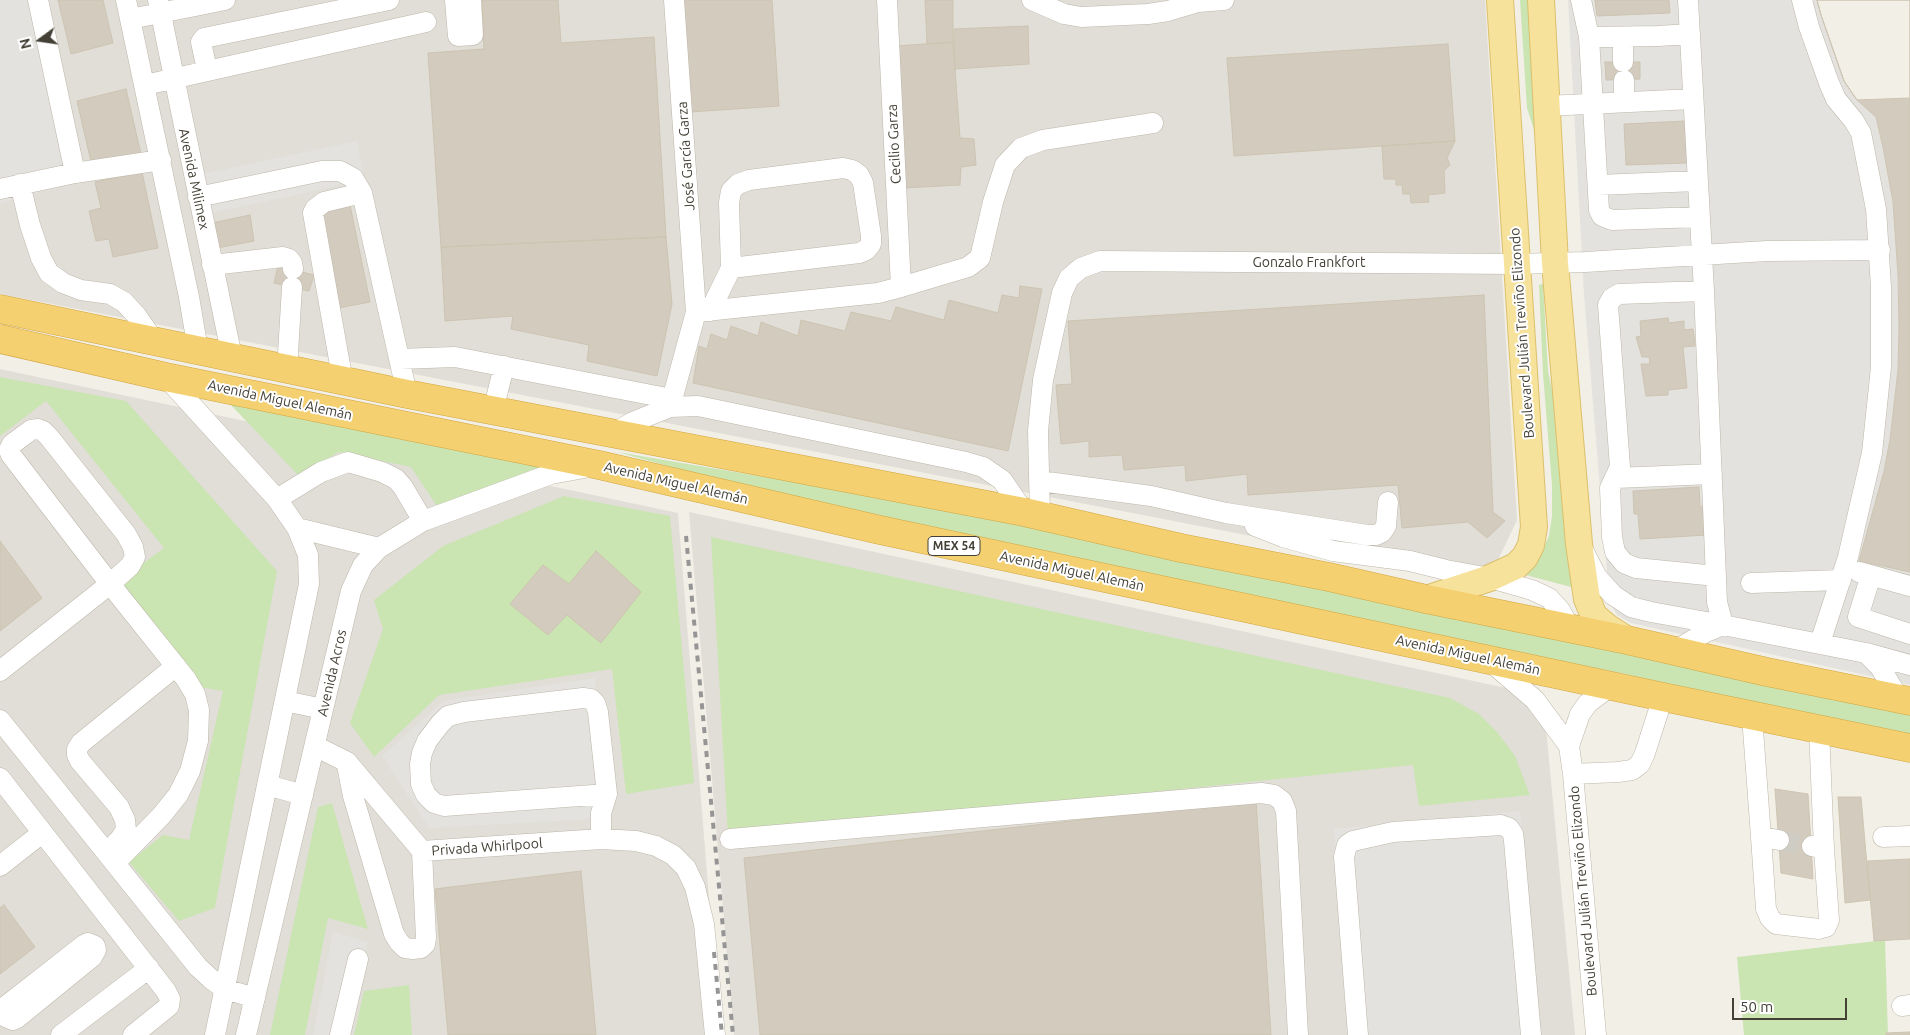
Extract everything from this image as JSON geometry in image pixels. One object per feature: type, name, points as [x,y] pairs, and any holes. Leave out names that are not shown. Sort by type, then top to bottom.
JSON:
[{"type":"highway","points":[[0,309],[343,382],[1032,514],[1181,548],[1331,564],[1426,600],[1676,650],[1767,672],[1904,700]]},
{"type":"highway","name":"Avenida Miguel Alemán","points":[[1,340],[166,377],[599,465],[880,530],[1910,748]]},
{"type":"main road","name":"Boulevard Julián Treviño Elizondo","points":[[1426,600],[1507,572],[1525,557],[1531,545],[1534,527],[1536,263],[1546,106],[1540,0]]},
{"type":"main road","name":"Boulevard Julián Treviño Elizondo","points":[[1501,12],[1536,263],[1570,452],[1587,599],[1594,616],[1627,640]]},
{"type":"street","points":[[38,0],[75,173]]},
{"type":"street","points":[[128,10],[225,0]]},
{"type":"street","points":[[207,70],[201,42],[204,38],[389,0]]},
{"type":"street","points":[[455,0],[458,36],[473,35],[471,0]]},
{"type":"street","name":"José García Garza","points":[[674,0],[703,312]]},
{"type":"street","name":"Cecilio Garza","points":[[887,0],[901,287]]},
{"type":"street","points":[[1032,0],[1064,14],[1081,17],[1148,14],[1168,11],[1198,2],[1224,0]]},
{"type":"street","points":[[1581,0],[1589,37],[1598,185],[1602,216],[1607,219],[1699,217]]},
{"type":"street","points":[[1688,0],[1704,291],[1717,602],[1723,625]]},
{"type":"street","points":[[1802,0],[1828,83],[1836,99],[1854,121],[1860,133],[1876,209],[1880,250],[1881,355],[1875,432],[1843,574],[1820,643]]},
{"type":"street","name":"Avenida Milimex","points":[[159,6],[232,357]]},
{"type":"street","name":"Avenida Milimex","points":[[128,10],[189,297],[198,350]]},
{"type":"street","points":[[145,85],[426,22]]},
{"type":"street","points":[[1589,37],[1690,34]]},
{"type":"street","points":[[1623,37],[1624,102]]},
{"type":"street","points":[[1546,106],[1693,98]]},
{"type":"street","points":[[703,312],[878,293],[968,267],[980,258],[993,202],[1005,165],[1021,148],[1044,140],[1153,123]]},
{"type":"street","points":[[0,189],[75,173],[160,160]]},
{"type":"street","points":[[612,434],[671,403],[703,312],[731,268],[729,203],[731,191],[738,184],[749,180],[843,168],[852,170],[859,175],[863,183],[871,236],[871,244],[866,250],[859,253],[731,268]]},
{"type":"street","points":[[198,197],[322,171],[340,171],[353,178],[362,193],[407,394]]},
{"type":"street","points":[[1598,185],[1697,181]]},
{"type":"street","points":[[20,184],[41,258],[49,273],[63,283],[81,290],[110,294],[124,302],[136,315],[154,341]]},
{"type":"street","points":[[343,382],[313,213],[319,205],[362,193]]},
{"type":"street","name":"Gonzalo Frankfort","points":[[1040,481],[1038,431],[1043,380],[1062,293],[1069,278],[1081,268],[1100,261],[1536,263],[1702,254],[1880,250]]},
{"type":"street","points":[[212,265],[283,257],[289,259],[292,263],[287,370]]},
{"type":"street","points":[[1704,291],[1619,294],[1612,298],[1608,305],[1620,456],[1620,467],[1610,488],[1612,537],[1615,552],[1624,563],[1636,568],[1716,576]]},
{"type":"street","points":[[399,359],[455,357],[671,403],[698,406],[966,462],[983,467],[1002,480],[1032,514]]},
{"type":"street","points":[[493,411],[504,366]]},
{"type":"street","points":[[166,377],[277,499],[297,528],[308,555],[309,584],[215,1035]]},
{"type":"street","points":[[0,671],[110,584],[130,566],[135,557],[134,547],[126,534],[49,437],[38,429],[31,430],[12,444],[9,450],[11,455],[110,584],[176,666],[195,694],[199,710],[198,742],[190,771],[178,795],[161,816],[111,857]]},
{"type":"street","points":[[277,499],[321,472],[348,462],[382,472],[396,479],[403,487],[423,521]]},
{"type":"street","name":"Avenida Acros","points":[[246,1035],[351,591],[363,566],[379,548],[423,521],[551,474],[599,465]]},
{"type":"street","points":[[1616,478],[1712,474]]},
{"type":"street","points":[[1032,514],[1040,481],[1150,496],[1226,513],[1367,535],[1376,535],[1382,532],[1386,526],[1388,502]]},
{"type":"street","points":[[1226,513],[1283,537],[1331,564],[1410,561],[1490,578],[1532,590],[1549,598],[1560,610],[1570,628]]},
{"type":"street","points":[[297,528],[379,548]]},
{"type":"street","points":[[1580,544],[1597,577],[1614,595],[1630,607],[1820,643],[1889,658],[1910,665]]},
{"type":"street","points":[[1751,583],[1843,574],[1871,575],[1910,586]]},
{"type":"street","points":[[1871,575],[1858,617],[1905,632],[1889,658]]},
{"type":"street","points":[[1676,650],[1706,632],[1723,625]]},
{"type":"street","points":[[1866,653],[1880,667],[1904,700]]},
{"type":"street","name":"Boulevard Julián Treviño Elizondo","points":[[1487,658],[1535,700],[1569,746]]},
{"type":"street","points":[[111,857],[126,830],[125,820],[119,807],[80,761],[77,756],[77,749],[81,743],[176,666]]},
{"type":"street","name":"Boulevard Julián Treviño Elizondo","points":[[1596,1035],[1569,746],[1580,714],[1588,703],[1612,685]]},
{"type":"street","points":[[1573,774],[1632,770],[1640,764],[1663,697]]},
{"type":"street","points":[[601,839],[601,813],[607,794],[598,712],[595,704],[590,699],[583,698],[464,712],[448,716],[427,741],[422,753],[420,764],[422,784],[426,795],[434,803],[444,806],[607,794]]},
{"type":"street","points":[[285,701],[323,709]]},
{"type":"street","points":[[1752,716],[1770,839],[1766,909],[1770,918],[1776,924],[1819,929],[1826,927],[1829,920],[1817,847],[1819,729]]},
{"type":"street","points":[[0,720],[198,967],[225,988],[255,998]]},
{"type":"street","name":"Privada Whirlpool","points":[[314,746],[347,762],[422,851],[601,839],[636,841],[656,846],[673,855],[686,868],[695,887],[704,924],[715,1035]]},
{"type":"street","points":[[347,762],[354,796],[394,934],[405,948],[421,948],[425,944],[422,851]]},
{"type":"street","points":[[0,778],[166,991],[170,999],[169,1006],[133,1035]]},
{"type":"street","points":[[267,784],[303,795]]},
{"type":"street","points":[[730,838],[1261,793],[1274,795],[1282,801],[1286,811],[1298,1035]]},
{"type":"street","points":[[1358,1035],[1344,856],[1347,845],[1353,841],[1393,832],[1501,825],[1508,828],[1513,834],[1514,841],[1531,1035]]},
{"type":"street","points":[[0,866],[42,833]]},
{"type":"street","points":[[1883,837],[1910,836]]},
{"type":"street","points":[[3,1020],[6,1006],[84,945],[88,943],[95,946],[118,928]]},
{"type":"street","points":[[340,1035],[358,959]]},
{"type":"street","points":[[61,1035],[149,968]]},
{"type":"shaded area","points":[[0,0],[1485,0],[1517,520],[1497,562],[1463,577],[0,294]]},
{"type":"shaded area","points":[[0,0],[42,0],[86,180],[0,203]]},
{"type":"shaded area","points":[[1568,0],[1817,0],[1844,81],[1857,100],[1876,117],[1893,202],[1898,275],[1898,370],[1890,440],[1884,471],[1859,561],[1910,572],[1910,685],[1631,623],[1617,615],[1611,605],[1584,295]]},
{"type":"shaded area","points":[[357,141],[364,180],[207,214],[198,175]]},
{"type":"shaded area","points":[[0,369],[678,513],[720,1035],[0,1035]]},
{"type":"shaded area","points":[[689,512],[1543,696],[1575,1035],[734,1035]]},
{"type":"shaded area","points":[[595,678],[609,818],[429,828],[382,756],[443,701]]},
{"type":"shaded area","points":[[1520,811],[1540,1035],[1350,1035],[1334,829]]},
{"type":"shaded area","points":[[333,932],[368,942],[346,1035],[313,1035]]},
{"type":"green space","points":[[1520,0],[1534,0],[1536,136],[1527,108]]},
{"type":"green space","points":[[1543,284],[1548,371],[1558,419],[1575,588],[1518,573],[1543,549],[1549,536],[1552,516],[1552,485],[1543,374],[1539,285]]},
{"type":"green space","points":[[0,377],[126,401],[277,571],[215,908],[179,921],[129,862],[163,835],[189,840],[223,691],[199,687],[119,581],[164,548],[46,401],[0,436]]},
{"type":"green space","points":[[229,403],[544,467],[437,506],[411,467],[339,452],[298,475]]},
{"type":"green space","points":[[617,452],[918,503],[1910,710],[1910,737],[1776,710],[1630,675],[1353,620],[780,497]]},
{"type":"green space","points":[[564,496],[670,516],[694,783],[626,794],[612,669],[439,695],[374,757],[350,723],[383,629],[374,600],[443,546]]},
{"type":"green space","points":[[711,537],[1450,698],[1479,714],[1497,732],[1515,756],[1530,795],[1419,806],[1413,765],[728,836]]},
{"type":"green space","points":[[332,803],[368,929],[328,918],[305,1035],[270,1035],[318,807]]},
{"type":"green space","points":[[1885,940],[1888,1035],[1744,1035],[1737,957]]},
{"type":"green space","points":[[409,985],[412,1035],[354,1035],[364,991]]},
{"type":"building","points":[[58,0],[103,0],[113,43],[71,54]]},
{"type":"building","points":[[482,0],[558,0],[561,43],[654,37],[666,237],[441,247],[428,53],[484,49]]},
{"type":"building","points":[[684,0],[772,0],[779,106],[690,112]]},
{"type":"building","points":[[925,0],[953,0],[953,42],[927,44]]},
{"type":"building","points":[[1595,0],[1669,0],[1670,13],[1597,16]]},
{"type":"building","points":[[1817,0],[1910,0],[1910,572],[1859,561],[1884,471],[1890,440],[1898,370],[1898,275],[1893,202],[1876,117],[1857,100],[1844,81]]},
{"type":"building","points":[[1817,0],[1910,0],[1910,98],[1857,100],[1844,81]]},
{"type":"building","points":[[1028,26],[1029,64],[955,69],[954,29]]},
{"type":"building","points":[[953,42],[960,138],[974,139],[976,165],[961,167],[960,185],[903,188],[896,46]]},
{"type":"building","points":[[1448,44],[1455,141],[1234,156],[1227,58]]},
{"type":"building","points":[[1605,62],[1640,62],[1640,79],[1606,80]]},
{"type":"building","points":[[126,89],[141,154],[92,166],[77,101]]},
{"type":"building","points":[[1685,121],[1687,163],[1626,165],[1624,124]]},
{"type":"building","points":[[1455,141],[1447,158],[1450,165],[1444,171],[1445,193],[1428,195],[1429,202],[1411,203],[1410,194],[1403,194],[1402,185],[1396,185],[1396,179],[1384,179],[1382,146]]},
{"type":"building","points":[[142,172],[158,248],[113,257],[109,239],[96,241],[89,211],[101,208],[95,182]]},
{"type":"building","points":[[350,205],[370,302],[333,309],[314,213]]},
{"type":"building","points":[[250,215],[254,241],[217,248],[212,223]]},
{"type":"building","points":[[666,237],[672,304],[657,376],[587,361],[589,345],[511,329],[513,316],[445,321],[441,247]]},
{"type":"building","points":[[278,266],[314,275],[309,291],[274,283]]},
{"type":"building","points":[[1020,286],[1042,289],[1008,451],[693,383],[699,346],[707,349],[711,334],[727,340],[731,326],[758,336],[761,322],[798,336],[801,320],[845,331],[851,312],[891,321],[896,307],[944,320],[949,300],[998,313],[1002,295],[1019,298]]},
{"type":"building","points":[[1484,295],[1493,512],[1505,521],[1487,538],[1468,522],[1402,528],[1398,485],[1248,495],[1247,474],[1186,481],[1185,465],[1124,470],[1122,455],[1089,457],[1089,441],[1061,444],[1056,385],[1072,384],[1068,321]]},
{"type":"building","points":[[1668,318],[1669,323],[1684,321],[1684,330],[1693,329],[1695,346],[1683,347],[1687,388],[1668,390],[1668,395],[1646,396],[1641,364],[1650,364],[1649,357],[1642,357],[1636,337],[1641,336],[1640,321]]},
{"type":"building","points":[[1699,487],[1700,507],[1705,507],[1707,535],[1640,539],[1638,514],[1634,514],[1633,491]]},
{"type":"building","points":[[0,541],[42,598],[0,631]]},
{"type":"building","points":[[596,551],[641,592],[601,643],[567,615],[548,635],[510,604],[543,565],[569,584]]},
{"type":"building","points":[[1775,789],[1808,794],[1813,879],[1781,873]]},
{"type":"building","points":[[1838,797],[1861,797],[1870,900],[1845,903]]},
{"type":"building","points":[[1256,800],[1271,1035],[760,1035],[744,858]]},
{"type":"building","points":[[1910,859],[1910,939],[1874,941],[1867,861]]},
{"type":"building","points":[[581,871],[596,1035],[448,1035],[435,889]]},
{"type":"building","points":[[4,905],[35,947],[0,974],[0,908]]},
{"type":"building","points":[[1910,1032],[1910,1035],[1886,1035],[1886,1033]]},
{"type":"tunnel","points":[[1779,840],[1810,846]]},
{"type":"railway","points":[[686,536],[733,1035]]},
{"type":"railway","points":[[714,952],[722,1035]]}]
